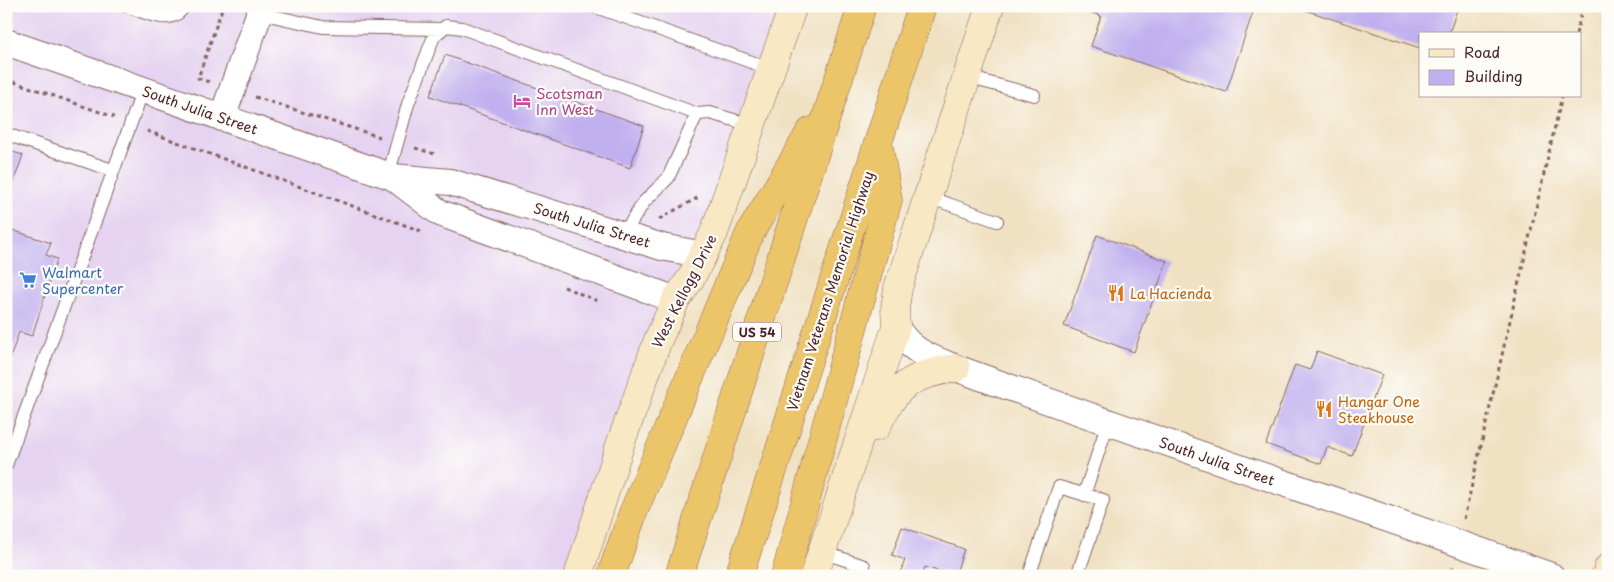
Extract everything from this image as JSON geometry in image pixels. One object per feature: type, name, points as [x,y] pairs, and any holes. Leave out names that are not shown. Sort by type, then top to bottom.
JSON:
[{"type":"highway","name":"US 54","points":[[679,576],[862,6]]},
{"type":"highway","name":"Vietnam Veterans Memorial Highway","points":[[739,576],[922,6]]},
{"type":"highway","points":[[611,576],[633,513],[750,233],[836,89]]},
{"type":"highway","points":[[785,576],[888,200],[878,141]]},
{"type":"main road","name":"West Kellogg Drive","points":[[578,576],[620,442],[658,340],[676,300],[704,255],[714,233],[793,6]]},
{"type":"main road","points":[[818,564],[896,327],[894,308],[898,288],[990,6]]},
{"type":"main road","points":[[837,507],[890,399],[902,386],[915,378],[956,368]]},
{"type":"main road","points":[[1606,576],[1608,568]]},
{"type":"street","points":[[222,118],[260,10]]},
{"type":"street","name":"South Julia Street","points":[[6,42],[391,177],[450,182],[629,227],[662,247],[704,255]]},
{"type":"street","name":"South Julia Street","points":[[391,177],[440,213],[676,300]]},
{"type":"street","name":"South Julia Street","points":[[896,327],[905,341],[919,352],[956,368],[1108,423],[1550,576]]},
{"type":"lane","points":[[127,6],[160,18],[172,16],[184,6]]},
{"type":"lane","points":[[593,6],[771,69]]},
{"type":"lane","points":[[260,10],[323,28],[442,29]]},
{"type":"lane","points":[[391,177],[408,104],[434,36],[446,26],[462,28],[697,114],[710,113],[752,125]]},
{"type":"lane","points":[[967,77],[1034,94]]},
{"type":"lane","points":[[6,465],[112,170],[143,90]]},
{"type":"lane","points":[[629,227],[644,202],[668,178],[697,114]]},
{"type":"lane","points":[[6,134],[112,170]]},
{"type":"lane","points":[[928,197],[997,221]]},
{"type":"lane","points":[[1084,494],[1108,423]]},
{"type":"lane","points":[[1029,576],[1060,487],[1103,500],[1077,576]]},
{"type":"lane","points":[[818,564],[864,566],[861,576]]},
{"type":"path","points":[[223,6],[198,78],[445,157]]},
{"type":"path","points":[[1576,32],[1583,6]]},
{"type":"path","points":[[6,78],[429,234]]},
{"type":"path","points":[[1451,576],[1562,98]]},
{"type":"path","points":[[629,227],[652,224],[705,194]]},
{"type":"path","points":[[555,284],[600,302]]},
{"type":"shaded area","points":[[6,6],[793,6],[580,576],[6,576]]},
{"type":"building","points":[[1073,6],[1255,6],[1226,92],[1091,46],[1101,16]]},
{"type":"building","points":[[1293,6],[1458,6],[1450,32],[1419,32],[1419,48]]},
{"type":"building","points":[[445,55],[644,126],[630,168],[430,96]]},
{"type":"building","points":[[6,150],[23,155],[7,201],[6,201]]},
{"type":"building","name":"Walmart Supercenter","points":[[6,228],[51,243],[46,255],[57,259],[32,336],[19,332],[7,367]]},
{"type":"building","name":"La Hacienda","points":[[1097,235],[1167,261],[1134,352],[1064,326]]},
{"type":"building","name":"Hangar One Steakhouse","points":[[1317,351],[1382,375],[1352,456],[1327,447],[1321,464],[1266,444],[1295,365],[1310,370]]},
{"type":"building","points":[[902,527],[964,549],[955,576],[925,567],[922,576],[899,576],[905,560],[892,555]]},
{"type":"place","name":"Scotsman Inn West","points":[[522,101]]},
{"type":"place","name":"Walmart Supercenter","points":[[28,280]]},
{"type":"place","name":"La Hacienda","points":[[1116,293]]},
{"type":"place","name":"Hangar One Steakhouse","points":[[1324,409]]}]
